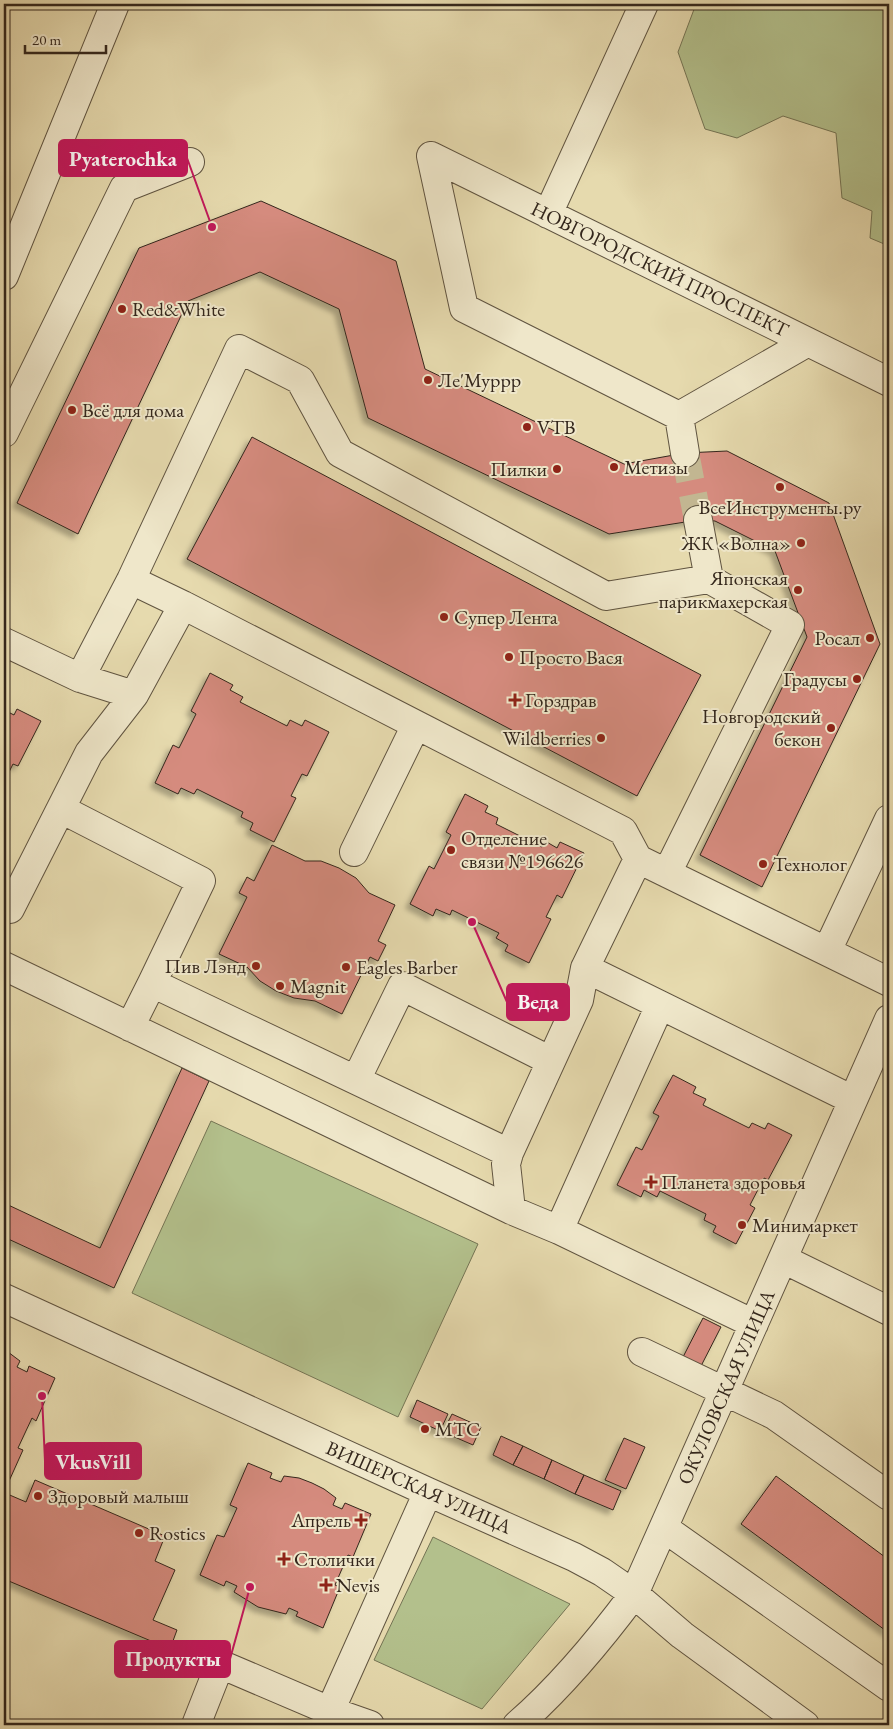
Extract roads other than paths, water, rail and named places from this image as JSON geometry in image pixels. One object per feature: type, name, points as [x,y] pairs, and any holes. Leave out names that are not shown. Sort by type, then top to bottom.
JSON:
[{"type":"street","points":[[4,276],[115,4]]},
{"type":"street","points":[[548,214],[644,4]]},
{"type":"street","name":"НОВГОРОДСКИЙ ПРОСПЕКТ","points":[[679,416],[464,308],[431,156],[889,382]]},
{"type":"street","points":[[4,433],[124,188],[190,162]]},
{"type":"street","points":[[686,453],[679,416],[808,342]]},
{"type":"street","points":[[80,678],[131,580],[239,349],[300,380],[340,454],[606,596],[709,579],[790,625],[667,873]]},
{"type":"street","points":[[698,520],[709,579]]},
{"type":"street","points":[[131,580],[622,831],[638,859],[889,982]]},
{"type":"street","points":[[4,906],[10,909],[89,753],[134,695],[183,605]]},
{"type":"street","points":[[4,642],[80,678],[134,695]]},
{"type":"street","points":[[354,852],[416,725]]},
{"type":"street","points":[[61,809],[201,881],[130,1027]]},
{"type":"street","points":[[827,951],[889,819]]},
{"type":"street","points":[[511,1210],[506,1164],[509,1153],[579,1000],[585,968],[638,859]]},
{"type":"street","points":[[4,966],[511,1210],[558,1230],[754,1324]]},
{"type":"street","points":[[585,968],[853,1100]]},
{"type":"street","points":[[152,982],[509,1153]]},
{"type":"street","points":[[356,1080],[402,986],[551,1060]]},
{"type":"street","points":[[558,1230],[660,1005]]},
{"type":"street","name":"ОКУЛОВСКАЯ УЛИЦА","points":[[517,1725],[535,1710],[599,1641],[634,1594],[889,1019]]},
{"type":"street","points":[[782,1259],[889,1311]]},
{"type":"street","name":"ВИШЕРСКАЯ УЛИЦА","points":[[4,1298],[574,1557],[602,1572],[634,1594],[682,1635],[805,1725]]},
{"type":"street","points":[[642,1352],[774,1416],[889,1496]]},
{"type":"street","points":[[330,1710],[428,1492]]},
{"type":"street","points":[[664,1528],[889,1688]]},
{"type":"street","points":[[196,1725],[220,1664],[370,1725]]},
{"type":"tunnel","points":[[685,453],[698,520]]},
{"type":"place","name":"Pyaterochka","points":[[212,227]]},
{"type":"place","name":"Red&White","points":[[122,309]]},
{"type":"place","name":"Ле'Муррр","points":[[428,380]]},
{"type":"place","name":"Всё для дома","points":[[72,410]]},
{"type":"place","name":"VTB","points":[[527,427]]},
{"type":"place","name":"Метизы","points":[[614,467]]},
{"type":"place","name":"Пилки","points":[[557,469]]},
{"type":"place","name":"ВсеИнструменты.ру","points":[[780,487]]},
{"type":"place","name":"ЖК «Волна»","points":[[801,543]]},
{"type":"place","name":"Японская парикмахерская","points":[[798,590]]},
{"type":"place","name":"Супер Лента","points":[[444,617]]},
{"type":"place","name":"Росал","points":[[870,638]]},
{"type":"place","name":"Просто Вася","points":[[509,657]]},
{"type":"place","name":"Градусы","points":[[857,679]]},
{"type":"place","name":"Горздрав","points":[[515,700]]},
{"type":"place","name":"Новгородский бекон","points":[[831,728]]},
{"type":"place","name":"Wildberries","points":[[601,738]]},
{"type":"place","name":"Отделение связи №196626","points":[[451,850]]},
{"type":"place","name":"Технолог","points":[[763,864]]},
{"type":"place","name":"Веда","points":[[472,922]]},
{"type":"place","name":"Пив Лэнд","points":[[256,966]]},
{"type":"place","name":"Eagles Barber","points":[[346,967]]},
{"type":"place","name":"Magnit","points":[[280,986]]},
{"type":"place","name":"Планета здоровья","points":[[651,1182]]},
{"type":"place","name":"Минимаркет","points":[[742,1225]]},
{"type":"place","name":"VkusVill","points":[[42,1396]]},
{"type":"place","name":"МТС","points":[[425,1429]]},
{"type":"place","name":"Здоровый малыш","points":[[38,1496]]},
{"type":"place","name":"Апрель","points":[[361,1520]]},
{"type":"place","name":"Rostics","points":[[139,1533]]},
{"type":"place","name":"Столички","points":[[284,1559]]},
{"type":"place","name":"Nevis","points":[[326,1585]]},
{"type":"place","name":"Продукты","points":[[250,1587]]}]
